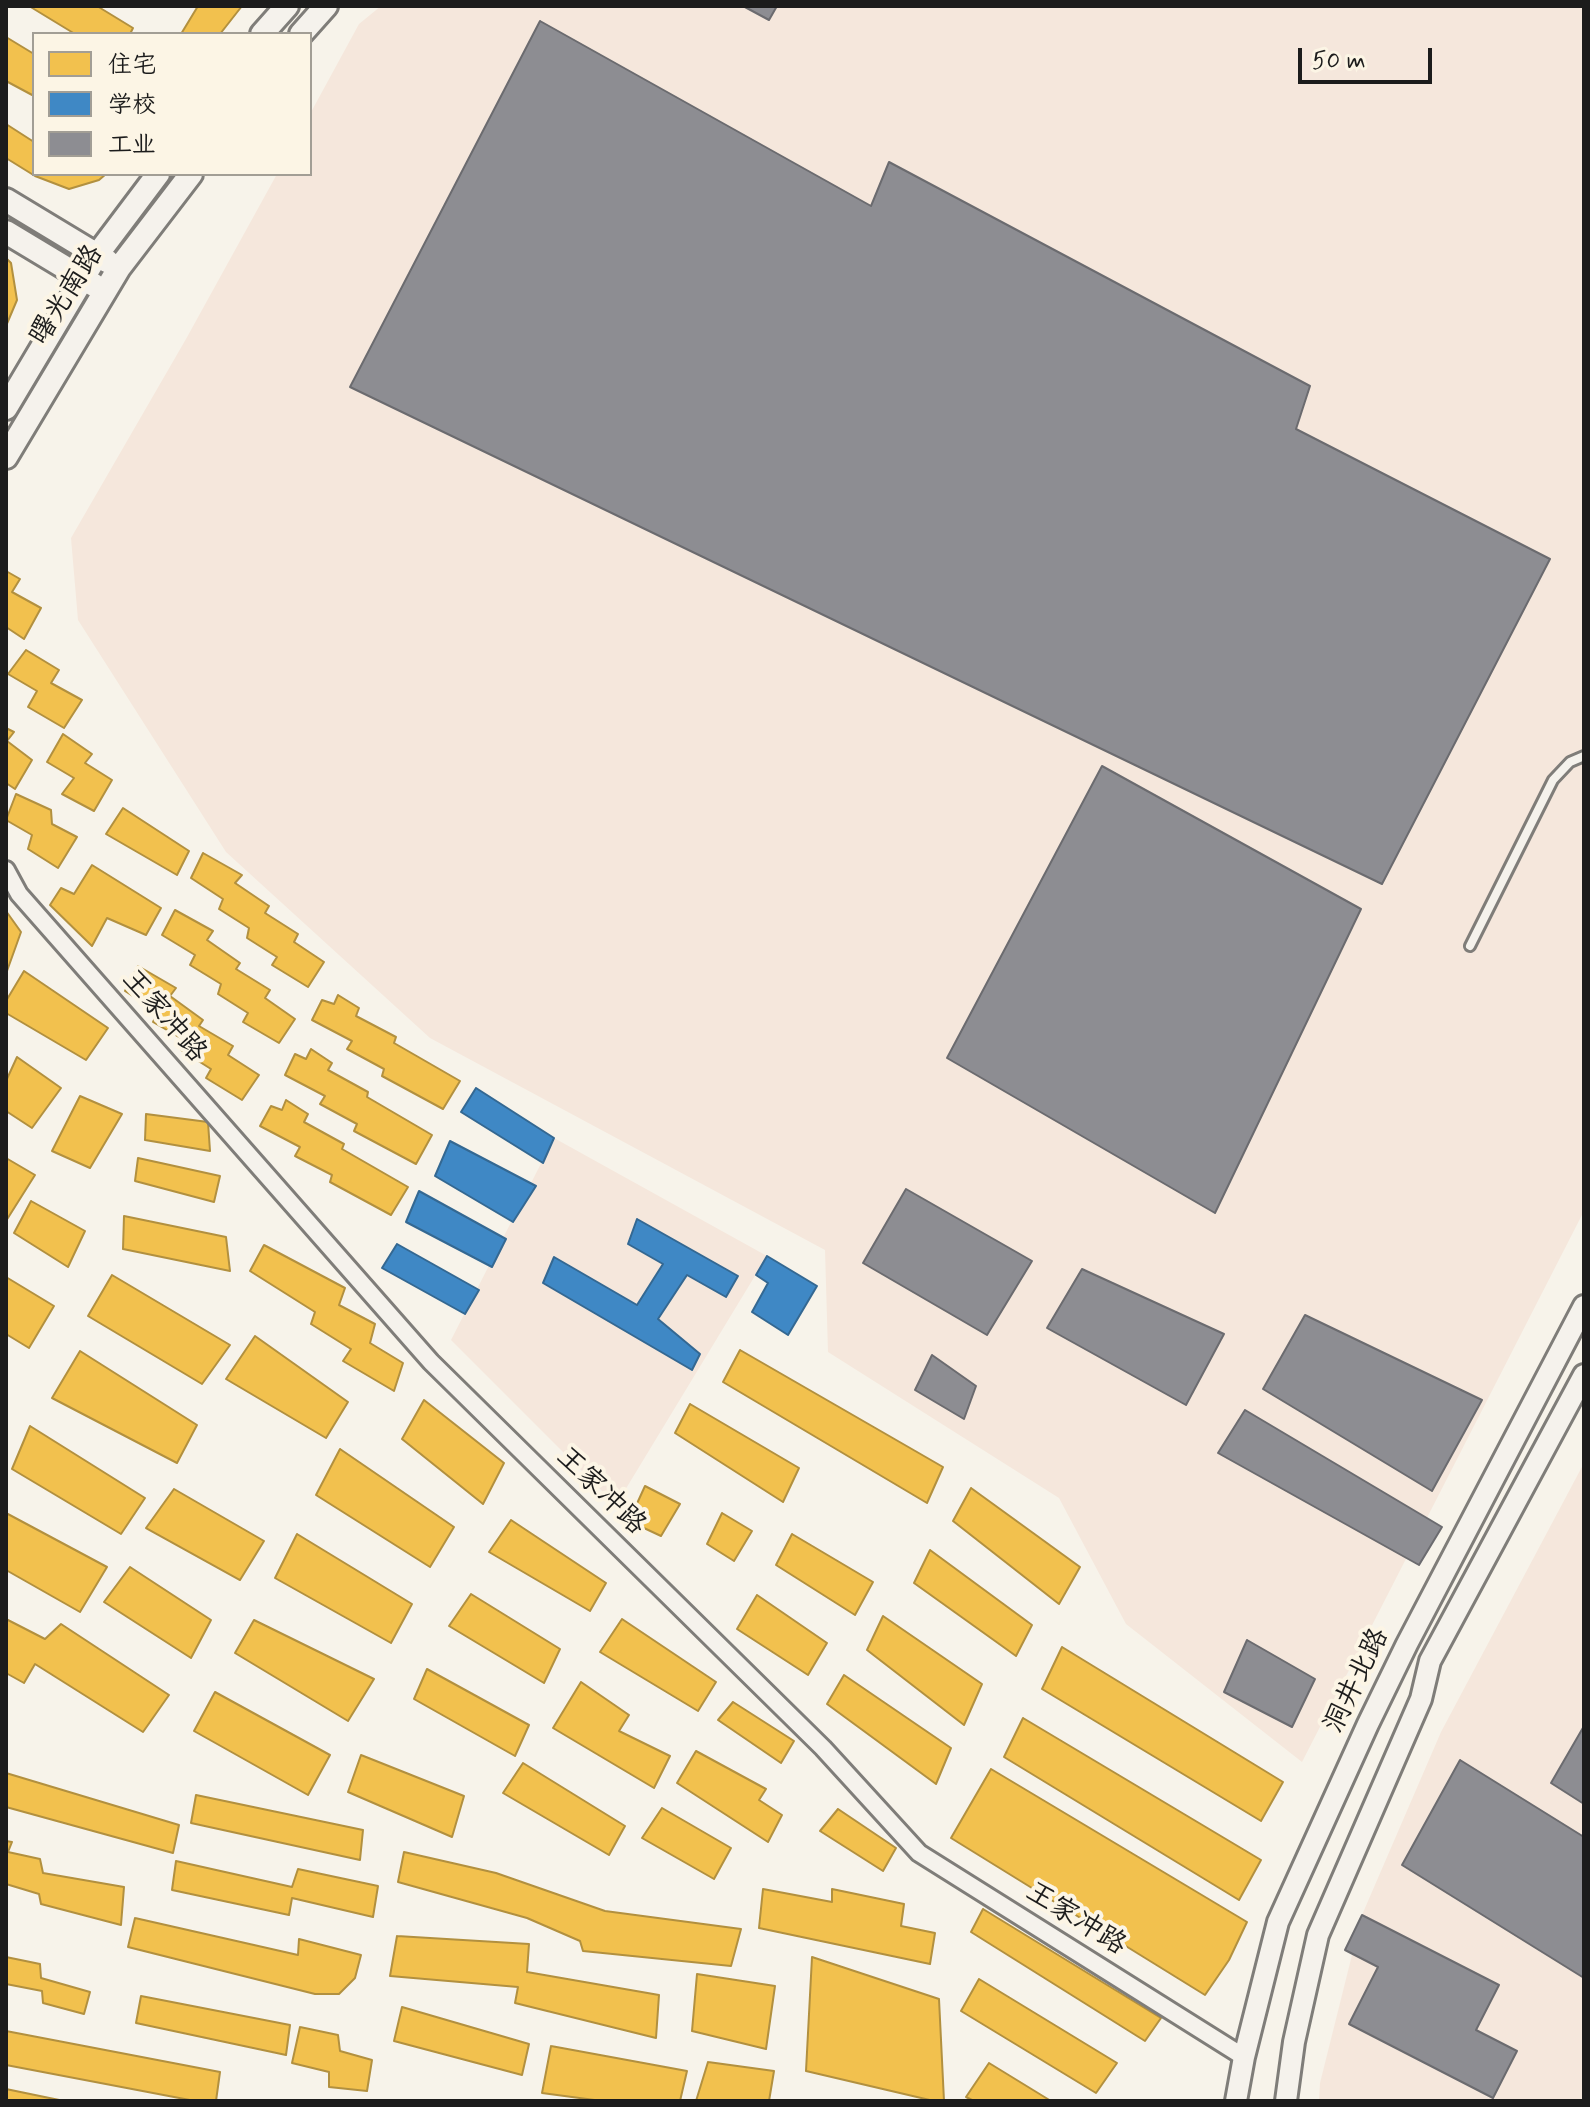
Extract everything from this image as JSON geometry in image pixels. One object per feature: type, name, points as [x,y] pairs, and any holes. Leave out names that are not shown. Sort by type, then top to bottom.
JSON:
[{"type":"main road","points":[[264,32],[287,6]]},
{"type":"main road","points":[[303,32],[326,6]]},
{"type":"main road","name":"曙光南路","points":[[6,408],[97,255],[156,176]]},
{"type":"main road","name":"曙光南路","points":[[6,457],[119,268],[189,176]]},
{"type":"main road","points":[[6,200],[119,268]]},
{"type":"main road","points":[[6,232],[105,291]]},
{"type":"street","name":"王家冲路","points":[[6,870],[19,894],[431,1362],[823,1748],[919,1853],[1244,2057]]},
{"type":"street","name":"洞井北路","points":[[1236,2101],[1278,1922],[1394,1670],[1584,1306]]},
{"type":"street","name":"洞井北路","points":[[1286,2101],[1294,2042],[1318,1935],[1421,1699],[1430,1661],[1584,1375]]},
{"type":"lane","points":[[1470,946],[1553,780],[1570,762],[1584,756]]},
{"type":"shaded area","points":[[381,6],[1584,6],[1584,1211],[1302,1762],[1126,1624],[1059,1498],[828,1352],[825,1250],[430,1038],[226,852],[78,620],[71,538],[276,176],[312,176],[312,110],[359,24]]},
{"type":"shaded area","points":[[554,1138],[767,1256],[616,1505],[451,1340]]},
{"type":"shaded area","points":[[1584,1463],[1584,2101],[1319,2101],[1320,2083],[1362,1915],[1441,1732]]},
{"type":"building: 住宅","points":[[29,6],[97,6],[133,28],[131,32],[72,32]]},
{"type":"building: 住宅","points":[[198,6],[242,6],[222,32],[182,32]]},
{"type":"building: 住宅","points":[[6,37],[32,53],[32,95],[6,81]]},
{"type":"building: 住宅","points":[[6,124],[32,141],[32,174],[6,158]]},
{"type":"building: 住宅","points":[[35,176],[104,176],[99,180],[69,189]]},
{"type":"building: 住宅","points":[[6,258],[11,263],[17,300],[6,326]]},
{"type":"building: 住宅","points":[[6,571],[20,579],[12,592],[41,608],[24,639],[6,627]]},
{"type":"building: 住宅","points":[[26,650],[59,670],[51,683],[82,700],[64,728],[28,707],[37,691],[8,674]]},
{"type":"building: 住宅","points":[[6,728],[14,732],[7,741],[32,760],[15,789],[6,783]]},
{"type":"building: 住宅","points":[[63,734],[92,754],[85,763],[112,780],[94,811],[62,794],[74,778],[47,762]]},
{"type":"building: 住宅","points":[[16,794],[51,810],[52,824],[77,837],[58,868],[28,849],[32,835],[6,820]]},
{"type":"building: 住宅","points":[[123,808],[189,851],[177,875],[106,834]]},
{"type":"building: 住宅","points":[[203,853],[242,875],[235,883],[269,906],[265,913],[298,934],[294,942],[324,962],[308,987],[272,965],[277,957],[247,938],[249,928],[219,909],[223,899],[191,878]]},
{"type":"building: 住宅","points":[[92,865],[161,908],[146,935],[107,918],[92,946],[50,905],[61,888],[74,894]]},
{"type":"building: 住宅","points":[[175,910],[213,931],[207,940],[240,963],[236,969],[270,990],[265,998],[295,1019],[279,1043],[243,1022],[248,1013],[218,994],[221,984],[190,965],[195,955],[162,935]]},
{"type":"building: 住宅","points":[[6,911],[21,932],[7,971],[6,970]]},
{"type":"building: 住宅","points":[[138,966],[176,988],[170,996],[203,1020],[199,1026],[233,1046],[228,1055],[259,1075],[242,1100],[206,1078],[211,1069],[181,1050],[184,1040],[153,1022],[158,1012],[125,991]]},
{"type":"building: 住宅","points":[[24,971],[108,1028],[86,1060],[6,1013],[6,1001]]},
{"type":"building: 住宅","points":[[338,995],[359,1008],[356,1016],[396,1037],[394,1043],[460,1081],[443,1109],[382,1076],[384,1069],[347,1049],[352,1041],[312,1020],[322,1000],[334,1004]]},
{"type":"building: 住宅","points":[[311,1049],[332,1063],[328,1070],[368,1092],[367,1097],[432,1135],[416,1164],[354,1131],[357,1124],[320,1104],[325,1096],[285,1075],[295,1054],[306,1059]]},
{"type":"building: 住宅","points":[[17,1057],[61,1088],[32,1128],[6,1111],[6,1081]]},
{"type":"building: 住宅","points":[[80,1096],[122,1114],[90,1168],[52,1151]]},
{"type":"building: 住宅","points":[[286,1100],[308,1114],[304,1122],[344,1144],[342,1149],[408,1187],[391,1215],[330,1182],[332,1175],[295,1156],[300,1147],[260,1126],[271,1106],[282,1110]]},
{"type":"building: 住宅","points":[[146,1114],[208,1122],[210,1151],[145,1140]]},
{"type":"building: 住宅","points":[[6,1158],[35,1175],[6,1221]]},
{"type":"building: 住宅","points":[[138,1158],[220,1176],[214,1202],[135,1181]]},
{"type":"building: 住宅","points":[[31,1201],[85,1231],[68,1267],[14,1233]]},
{"type":"building: 住宅","points":[[124,1216],[226,1237],[230,1271],[123,1249]]},
{"type":"building: 住宅","points":[[264,1245],[345,1288],[339,1305],[375,1324],[370,1343],[403,1363],[394,1391],[343,1361],[351,1349],[311,1324],[315,1312],[250,1271]]},
{"type":"building: 住宅","points":[[112,1275],[230,1345],[202,1384],[88,1316]]},
{"type":"building: 住宅","points":[[6,1277],[54,1306],[29,1348],[6,1334]]},
{"type":"building: 住宅","points":[[255,1336],[348,1402],[326,1438],[226,1379]]},
{"type":"building: 住宅","points":[[740,1350],[943,1467],[927,1503],[723,1382]]},
{"type":"building: 住宅","points":[[80,1351],[197,1425],[177,1463],[52,1398]]},
{"type":"building: 住宅","points":[[424,1400],[504,1463],[483,1504],[402,1439]]},
{"type":"building: 住宅","points":[[690,1404],[799,1468],[783,1502],[675,1433]]},
{"type":"building: 住宅","points":[[30,1426],[145,1498],[121,1534],[12,1469]]},
{"type":"building: 住宅","points":[[340,1449],[454,1527],[430,1567],[316,1495]]},
{"type":"building: 住宅","points":[[645,1486],[680,1504],[661,1536],[629,1521]]},
{"type":"building: 住宅","points":[[971,1488],[1080,1567],[1059,1604],[953,1521]]},
{"type":"building: 住宅","points":[[174,1489],[264,1541],[240,1580],[146,1528]]},
{"type":"building: 住宅","points":[[6,1513],[107,1567],[80,1612],[6,1570]]},
{"type":"building: 住宅","points":[[722,1513],[752,1531],[734,1561],[707,1544]]},
{"type":"building: 住宅","points":[[511,1520],[606,1583],[590,1611],[489,1552]]},
{"type":"building: 住宅","points":[[297,1534],[412,1604],[391,1643],[275,1578]]},
{"type":"building: 住宅","points":[[792,1534],[873,1582],[855,1615],[776,1565]]},
{"type":"building: 住宅","points":[[930,1550],[1032,1625],[1016,1656],[914,1583]]},
{"type":"building: 住宅","points":[[130,1567],[211,1620],[191,1658],[104,1602]]},
{"type":"building: 住宅","points":[[471,1594],[560,1649],[544,1683],[449,1626]]},
{"type":"building: 住宅","points":[[757,1595],[827,1643],[808,1675],[737,1629]]},
{"type":"building: 住宅","points":[[883,1616],[982,1684],[964,1725],[867,1650]]},
{"type":"building: 住宅","points":[[6,1619],[45,1639],[61,1624],[169,1695],[143,1732],[35,1664],[24,1683],[6,1673]]},
{"type":"building: 住宅","points":[[622,1619],[716,1682],[698,1711],[600,1652]]},
{"type":"building: 住宅","points":[[254,1620],[374,1679],[348,1721],[235,1653]]},
{"type":"building: 住宅","points":[[1062,1647],[1283,1782],[1261,1821],[1042,1689]]},
{"type":"building: 住宅","points":[[427,1669],[529,1725],[515,1756],[414,1699]]},
{"type":"building: 住宅","points":[[844,1675],[951,1748],[936,1784],[827,1704]]},
{"type":"building: 住宅","points":[[581,1682],[629,1715],[619,1731],[670,1756],[654,1788],[553,1728]]},
{"type":"building: 住宅","points":[[215,1692],[330,1755],[308,1795],[194,1731]]},
{"type":"building: 住宅","points":[[733,1702],[794,1741],[781,1763],[718,1720]]},
{"type":"building: 住宅","points":[[1023,1718],[1261,1860],[1239,1900],[1004,1757]]},
{"type":"building: 住宅","points":[[696,1751],[766,1789],[759,1800],[782,1815],[768,1842],[677,1783]]},
{"type":"building: 住宅","points":[[361,1755],[464,1796],[452,1837],[348,1792]]},
{"type":"building: 住宅","points":[[523,1763],[625,1826],[609,1855],[503,1793]]},
{"type":"building: 住宅","points":[[991,1769],[1247,1922],[1229,1960],[1205,1995],[951,1838]]},
{"type":"building: 住宅","points":[[6,1773],[179,1825],[173,1853],[6,1807]]},
{"type":"building: 住宅","points":[[196,1795],[363,1830],[360,1860],[191,1823]]},
{"type":"building: 住宅","points":[[662,1808],[731,1848],[714,1879],[642,1838]]},
{"type":"building: 住宅","points":[[838,1809],[896,1848],[883,1871],[820,1831]]},
{"type":"building: 住宅","points":[[6,1841],[12,1842],[8,1852],[40,1859],[43,1873],[124,1887],[121,1925],[41,1904],[39,1894],[6,1884]]},
{"type":"building: 住宅","points":[[404,1852],[496,1873],[605,1911],[741,1929],[731,1966],[583,1951],[580,1941],[527,1918],[398,1882]]},
{"type":"building: 住宅","points":[[176,1861],[292,1887],[298,1869],[378,1886],[373,1917],[292,1898],[289,1915],[172,1890]]},
{"type":"building: 住宅","points":[[763,1889],[832,1902],[832,1889],[904,1904],[901,1926],[935,1933],[930,1964],[759,1928]]},
{"type":"building: 住宅","points":[[983,1909],[1161,2018],[1145,2041],[971,1932]]},
{"type":"building: 住宅","points":[[135,1918],[298,1955],[299,1939],[361,1955],[355,1978],[339,1994],[315,1994],[128,1947]]},
{"type":"building: 住宅","points":[[397,1936],[529,1944],[527,1972],[659,1995],[656,2038],[515,2003],[518,1987],[390,1976]]},
{"type":"building: 住宅","points":[[6,1957],[40,1964],[41,1978],[90,1992],[84,2014],[43,2003],[42,1991],[6,1984]]},
{"type":"building: 住宅","points":[[812,1957],[939,1999],[944,2101],[806,2071]]},
{"type":"building: 住宅","points":[[697,1974],[775,1986],[766,2049],[692,2031]]},
{"type":"building: 住宅","points":[[979,1979],[1117,2063],[1096,2093],[961,2011]]},
{"type":"building: 住宅","points":[[141,1996],[290,2025],[286,2055],[136,2023]]},
{"type":"building: 住宅","points":[[402,2007],[529,2044],[522,2075],[394,2041]]},
{"type":"building: 住宅","points":[[300,2027],[338,2035],[340,2051],[372,2060],[367,2091],[329,2087],[329,2072],[292,2063]]},
{"type":"building: 住宅","points":[[6,2031],[220,2072],[216,2101],[195,2101],[6,2065]]},
{"type":"building: 住宅","points":[[551,2046],[687,2071],[680,2101],[602,2101],[542,2093]]},
{"type":"building: 住宅","points":[[708,2062],[774,2071],[769,2101],[696,2101]]},
{"type":"building: 住宅","points":[[989,2063],[1051,2101],[974,2101],[966,2097]]},
{"type":"building: 住宅","points":[[6,2089],[64,2101],[6,2101]]},
{"type":"building: 学校","points":[[476,1088],[554,1138],[543,1163],[461,1112]]},
{"type":"building: 学校","points":[[450,1141],[536,1186],[513,1222],[435,1176]]},
{"type":"building: 学校","points":[[419,1191],[506,1239],[492,1267],[406,1222]]},
{"type":"building: 学校","points":[[637,1219],[738,1276],[726,1297],[687,1275],[658,1319],[700,1354],[692,1370],[543,1283],[554,1257],[637,1305],[663,1264],[628,1244]]},
{"type":"building: 学校","points":[[397,1244],[479,1290],[465,1314],[382,1268]]},
{"type":"building: 学校","points":[[767,1256],[817,1286],[788,1335],[752,1312],[768,1283],[756,1275]]},
{"type":"building: 工业","points":[[743,6],[777,6],[769,20]]},
{"type":"building: 工业","points":[[540,21],[871,206],[889,162],[1310,386],[1296,429],[1550,559],[1382,884],[350,387]]},
{"type":"building: 工业","points":[[1102,766],[1361,909],[1215,1213],[947,1058]]},
{"type":"building: 工业","points":[[906,1189],[1032,1261],[987,1335],[863,1263]]},
{"type":"building: 工业","points":[[1082,1269],[1224,1334],[1186,1405],[1047,1328]]},
{"type":"building: 工业","points":[[1305,1315],[1482,1400],[1432,1491],[1263,1389]]},
{"type":"building: 工业","points":[[932,1355],[976,1386],[964,1419],[915,1390]]},
{"type":"building: 工业","points":[[1245,1410],[1442,1527],[1419,1565],[1218,1453]]},
{"type":"building: 工业","points":[[1247,1640],[1315,1679],[1292,1727],[1224,1692]]},
{"type":"building: 工业","points":[[1584,1726],[1584,1804],[1551,1783]]},
{"type":"building: 工业","points":[[1460,1760],[1584,1837],[1584,1978],[1402,1865]]},
{"type":"building: 工业","points":[[1362,1915],[1499,1985],[1476,2030],[1517,2051],[1493,2098],[1349,2024],[1378,1967],[1345,1950]]}]
